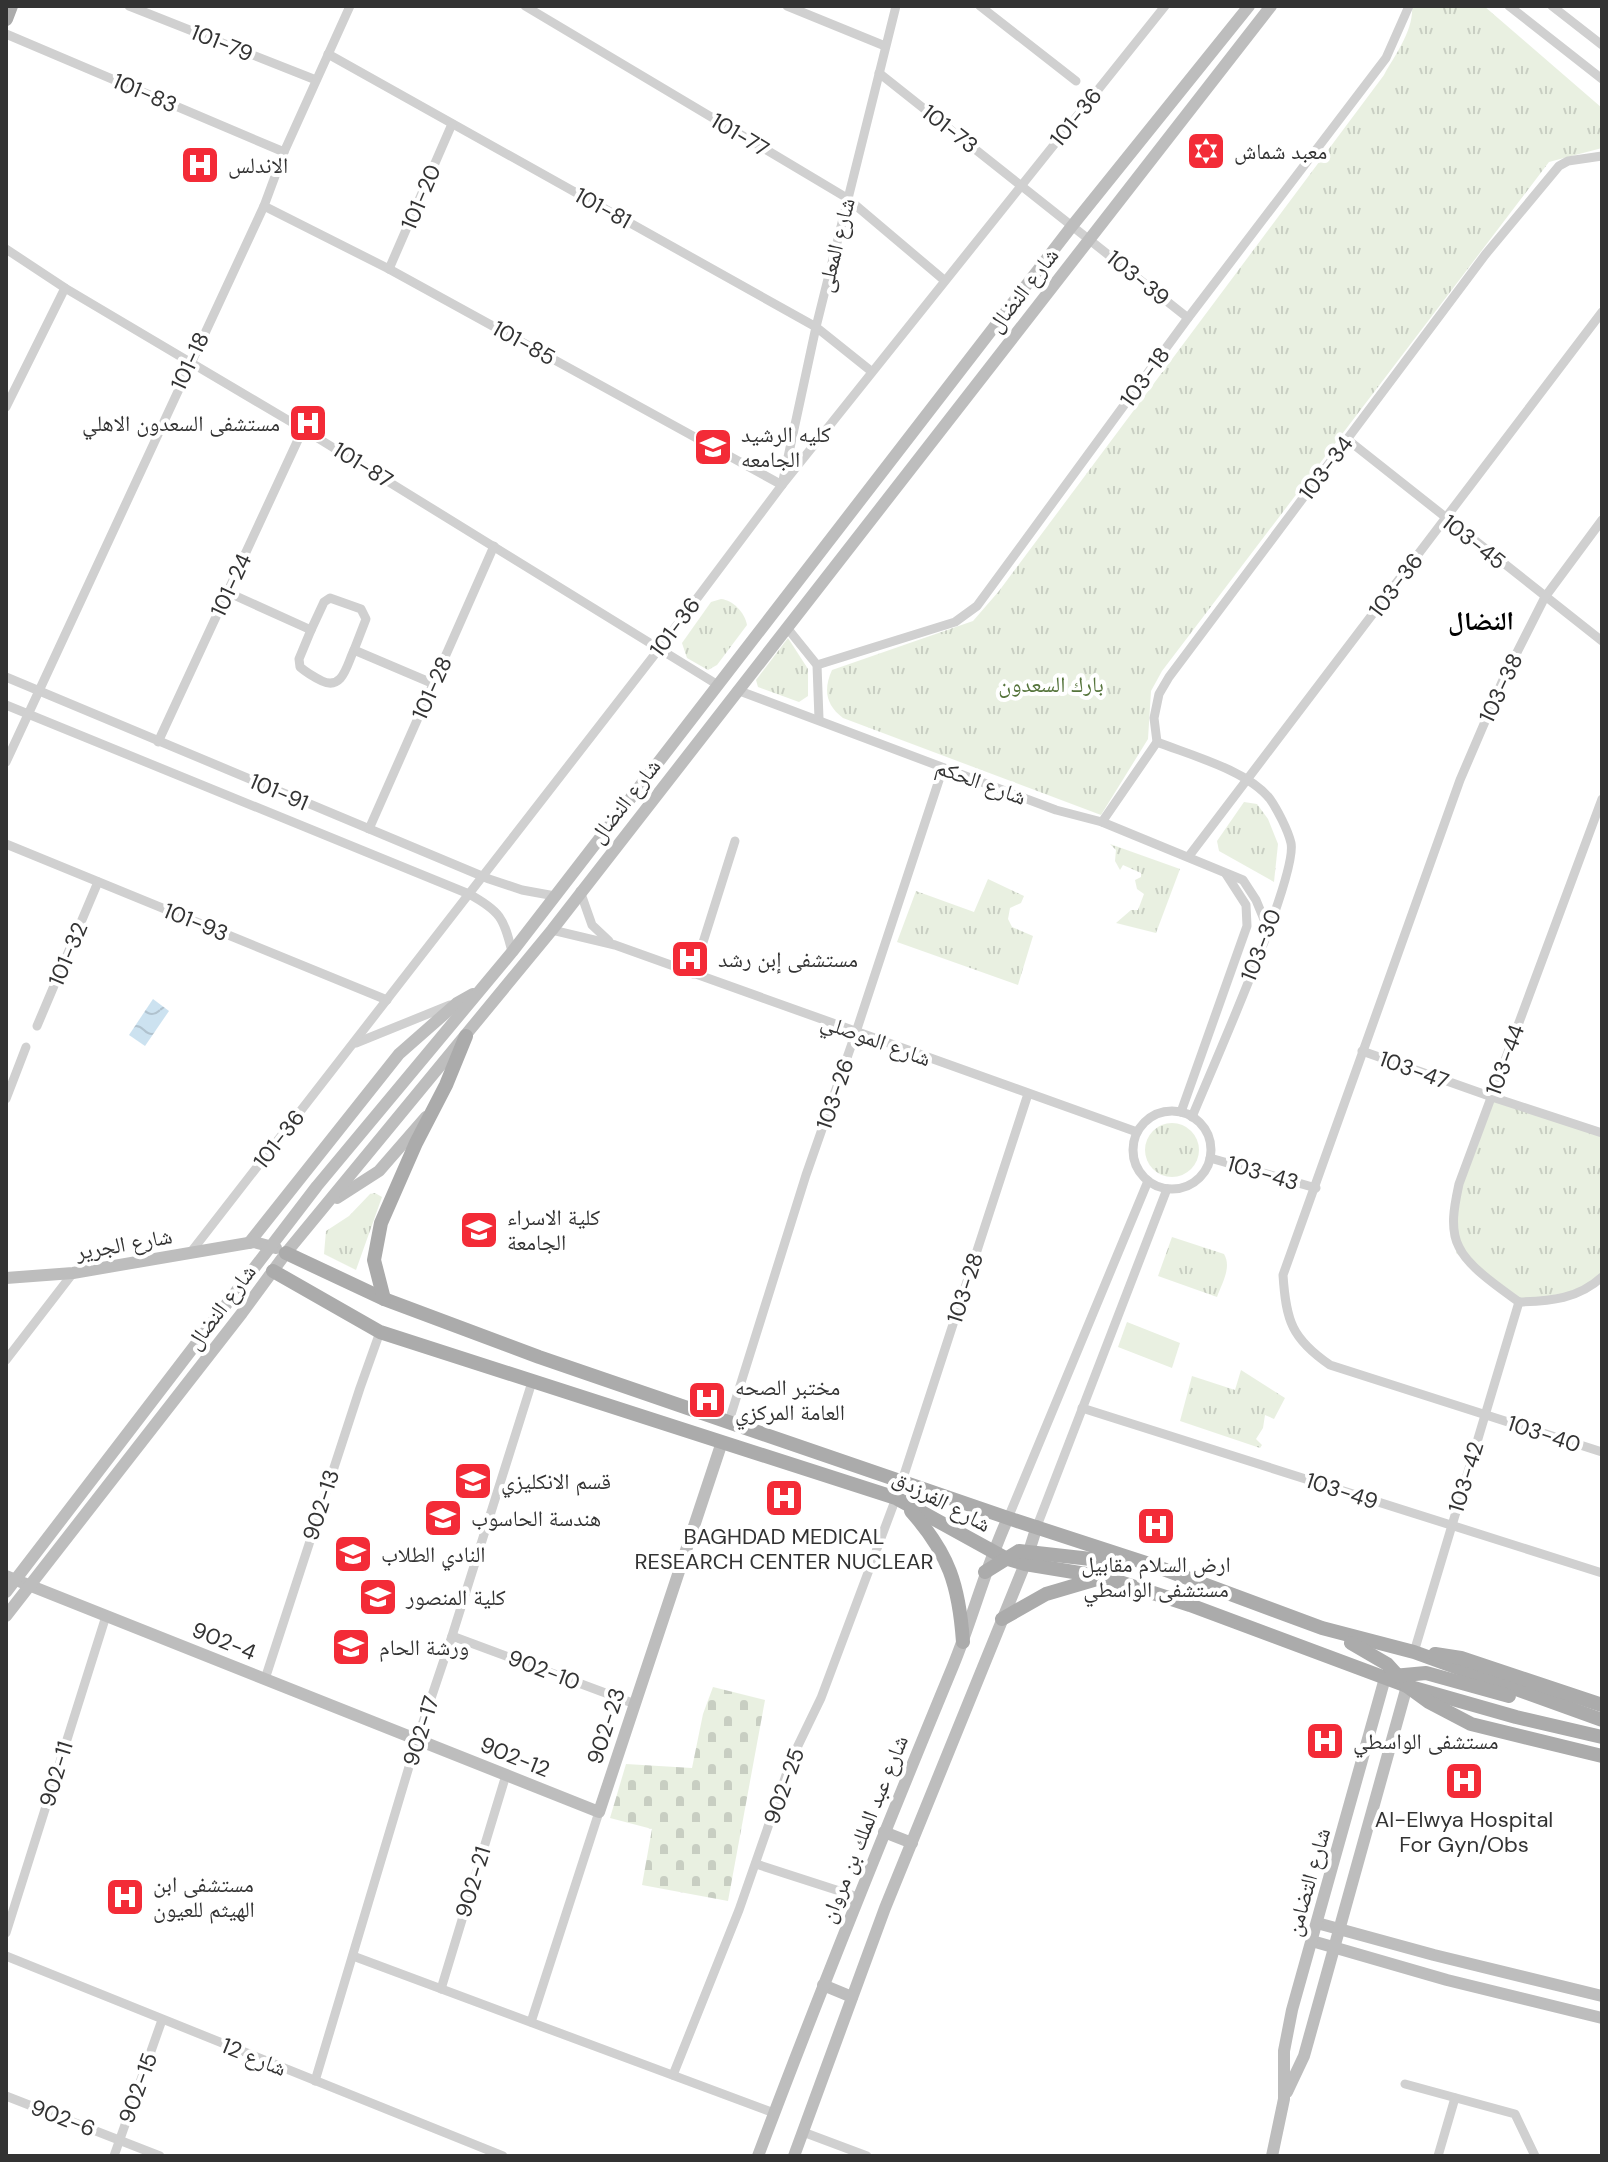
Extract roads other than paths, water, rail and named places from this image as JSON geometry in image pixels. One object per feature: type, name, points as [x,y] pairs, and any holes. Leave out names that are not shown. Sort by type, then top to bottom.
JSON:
[{"type":"main road","points":[[6,19],[11,6]]},
{"type":"main road","name":"شارع النضال","points":[[6,1592],[11,1578],[271,1246],[512,952],[1072,226],[1249,6]]},
{"type":"main road","name":"شارع النضال","points":[[6,1616],[286,1253],[552,930],[1271,6]]},
{"type":"main road","points":[[273,1271],[250,1249],[249,1243],[399,1054],[457,1003],[479,991]]},
{"type":"main road","points":[[384,1299],[374,1260],[381,1223],[466,1036]]},
{"type":"main road","points":[[330,1201],[368,1181],[433,1108]]},
{"type":"main road","points":[[337,1132],[353,1145]]},
{"type":"main road","name":"شارع الجرير","points":[[6,1278],[73,1273],[259,1242],[286,1253]]},
{"type":"main road","name":"شارع الفرزدق","points":[[286,1253],[384,1299],[539,1357],[1155,1566],[1322,1628],[1416,1654],[1602,1721]]},
{"type":"main road","name":"شارع الفرزدق","points":[[273,1271],[380,1332],[900,1500],[998,1556],[1027,1558],[1104,1577],[1397,1680],[1516,1717],[1602,1737]]},
{"type":"main road","name":"902-23","points":[[599,1812],[722,1442]]},
{"type":"main road","points":[[900,1500],[932,1535],[946,1558],[961,1606],[963,1642]]},
{"type":"main road","points":[[985,1572],[998,1556],[1008,1518]]},
{"type":"main road","points":[[794,2156],[852,1997],[1037,1526]]},
{"type":"main road","points":[[1027,1558],[1155,1566]]},
{"type":"main road","name":"شارع عبد الملك بن مروان","points":[[758,2156],[858,1897],[963,1642],[985,1572]]},
{"type":"main road","points":[[1002,1619],[1046,1594],[1104,1577]]},
{"type":"main road","name":"902-4","points":[[11,1578],[417,1740]]},
{"type":"main road","points":[[1322,1628],[1369,1651],[1397,1680],[1429,1702],[1471,1724],[1602,1756]]},
{"type":"main road","points":[[1416,1654],[1461,1658],[1602,1705]]},
{"type":"main road","points":[[1397,1680],[1435,1675],[1602,1721]]},
{"type":"main road","name":"شارع التضامن","points":[[1272,2156],[1284,2099],[1284,2051],[1292,2010],[1317,1923],[1397,1680]]},
{"type":"main road","name":"شارع التضامن","points":[[1284,2099],[1304,2056],[1340,1930],[1397,1680]]},
{"type":"main road","name":"902-12","points":[[417,1740],[599,1812]]},
{"type":"main road","points":[[884,1832],[912,1843]]},
{"type":"main road","points":[[1317,1923],[1602,1996]]},
{"type":"main road","points":[[1312,1941],[1460,1984],[1602,2018]]},
{"type":"main road","points":[[823,1985],[852,1997]]},
{"type":"main road","points":[[1284,2051],[1304,2056]]},
{"type":"street","name":"101-79","points":[[129,6],[316,80]]},
{"type":"street","name":"101-18","points":[[6,762],[264,206],[284,152],[350,6]]},
{"type":"street","name":"101-77","points":[[525,6],[847,198],[944,280]]},
{"type":"street","points":[[787,6],[885,46]]},
{"type":"street","name":"شارع المعلى","points":[[782,485],[816,327],[896,6]]},
{"type":"street","points":[[980,6],[1076,81]]},
{"type":"street","name":"101-36","points":[[191,1252],[871,371],[1165,6]]},
{"type":"street","name":"103-18","points":[[817,665],[955,622],[977,606],[1188,318],[1386,58],[1409,6]]},
{"type":"street","points":[[1509,6],[1602,79]]},
{"type":"street","points":[[1552,6],[1602,45]]},
{"type":"street","name":"101-83","points":[[6,34],[284,152]]},
{"type":"street","name":"101-81","points":[[328,54],[816,327],[871,371]]},
{"type":"street","name":"101-73","points":[[879,73],[1072,226]]},
{"type":"street","name":"101-20","points":[[389,269],[452,124]]},
{"type":"street","name":"103-34","points":[[1157,742],[1154,718],[1164,686],[1485,255],[1559,166],[1568,161],[1602,156]]},
{"type":"street","name":"101-85","points":[[264,206],[389,269],[782,485]]},
{"type":"street","name":"103-39","points":[[1072,226],[1188,318]]},
{"type":"street","name":"101-87","points":[[6,249],[65,288],[190,360],[718,685]]},
{"type":"street","points":[[6,407],[65,288]]},
{"type":"street","name":"103-36","points":[[1189,856],[1602,312]]},
{"type":"street","name":"101-24","points":[[158,742],[303,429]]},
{"type":"street","name":"103-45","points":[[1348,440],[1602,641]]},
{"type":"street","name":"103-38","points":[[1316,1188],[1460,780],[1502,682],[1545,597],[1602,520]]},
{"type":"street","name":"101-28","points":[[369,829],[494,546]]},
{"type":"street","points":[[227,592],[311,630]]},
{"type":"street","points":[[330,598],[361,609],[366,619],[340,680],[335,684],[329,684],[300,667],[299,659],[311,630],[324,602],[330,598]]},
{"type":"street","points":[[788,629],[817,665],[819,719]]},
{"type":"street","points":[[354,650],[434,684]]},
{"type":"street","name":"101-91","points":[[6,677],[483,876],[522,890],[555,896]]},
{"type":"street","name":"شارع الحكم","points":[[737,690],[1056,810],[1102,822],[1243,880],[1256,900],[1268,929]]},
{"type":"street","name":"101-91","points":[[6,705],[469,894],[501,915],[512,952]]},
{"type":"street","points":[[1102,822],[1157,742],[1248,779]]},
{"type":"street","name":"103-26","points":[[729,1421],[806,1175],[943,768]]},
{"type":"street","name":"103-30","points":[[1192,1117],[1268,929],[1285,879],[1292,844],[1270,799],[1248,779]]},
{"type":"street","name":"103-44","points":[[1519,1302],[1485,1277],[1458,1246],[1453,1215],[1459,1184],[1602,799]]},
{"type":"street","points":[[693,974],[735,841]]},
{"type":"street","name":"101-93","points":[[6,844],[387,1000]]},
{"type":"street","name":"103-30","points":[[1181,1112],[1247,926],[1246,905],[1226,874]]},
{"type":"street","name":"101-32","points":[[37,1026],[98,882]]},
{"type":"street","name":"شارع الموصلي","points":[[580,891],[592,925],[615,945]]},
{"type":"street","name":"شارع الموصلي","points":[[552,930],[615,945],[1137,1132]]},
{"type":"street","points":[[351,1046],[457,1003]]},
{"type":"street","points":[[6,1099],[26,1047]]},
{"type":"street","name":"103-47","points":[[1362,1051],[1602,1133]]},
{"type":"street","name":"103-28","points":[[902,1481],[1028,1094]]},
{"type":"street","points":[[1181,1112],[1192,1117],[1208,1135],[1211,1146],[1210,1158],[1199,1179],[1178,1189],[1167,1189],[1148,1181],[1137,1168],[1133,1150],[1137,1132],[1155,1114],[1181,1112]]},
{"type":"street","name":"103-43","points":[[1210,1158],[1316,1188]]},
{"type":"street","points":[[1008,1518],[1148,1181]]},
{"type":"street","name":"103-40","points":[[1316,1188],[1283,1275],[1285,1305],[1294,1330],[1308,1350],[1330,1365],[1602,1452]]},
{"type":"street","points":[[1037,1526],[1167,1189]]},
{"type":"street","points":[[6,1360],[73,1273]]},
{"type":"street","points":[[1519,1302],[1555,1301],[1589,1289],[1602,1277]]},
{"type":"street","name":"103-42","points":[[1416,1654],[1519,1302]]},
{"type":"street","name":"902-13","points":[[265,1679],[380,1332]]},
{"type":"street","name":"902-17","points":[[315,2081],[417,1740],[532,1382]]},
{"type":"street","name":"103-49","points":[[1082,1408],[1602,1573]]},
{"type":"street","name":"902-25","points":[[673,2075],[756,1864],[792,1758],[821,1698],[900,1500]]},
{"type":"street","name":"902-11","points":[[6,1933],[106,1616]]},
{"type":"street","name":"902-10","points":[[452,1636],[635,1704]]},
{"type":"street","name":"902-21","points":[[441,1989],[506,1775]]},
{"type":"street","name":"902-23","points":[[531,2022],[599,1812]]},
{"type":"street","points":[[756,1864],[858,1897]]},
{"type":"street","name":"شارع 12","points":[[6,1956],[503,2156]]},
{"type":"street","points":[[353,1956],[774,2113]]},
{"type":"street","name":"902-15","points":[[114,2156],[162,2020]]},
{"type":"street","points":[[1405,2084],[1515,2114],[1535,2156]]},
{"type":"street","name":"902-6","points":[[6,2096],[160,2156]]},
{"type":"street","points":[[1438,2156],[1455,2098]]},
{"type":"street","points":[[803,2132],[867,2156]]},
{"type":"water","points":[[153,999],[169,1011],[145,1046],[129,1035]]},
{"type":"place","name":"معبد شماش","points":[[1206,151]]},
{"type":"place","name":"الاندلس","points":[[200,165]]},
{"type":"place","name":"مستشفى السعدون الاهلي","points":[[308,423]]},
{"type":"place","name":"كليه الرشيد الجامعه","points":[[713,447]]},
{"type":"place","name":"مستشفى إبن رشد","points":[[690,959]]},
{"type":"place","name":"كلية الاسراء الجامعة","points":[[479,1230]]},
{"type":"place","name":"مختبر الصحه العامة المركزي","points":[[707,1400]]},
{"type":"place","name":"قسم الانكليزي","points":[[473,1481]]},
{"type":"place","name":"BAGHDAD MEDICAL RESEARCH CENTER NUCLEAR","points":[[784,1498]]},
{"type":"place","name":"هندسة الحاسوب","points":[[443,1518]]},
{"type":"place","name":"ارض السلام مقابيل مستشفى الواسطي","points":[[1156,1526]]},
{"type":"place","name":"النادي الطلاب","points":[[353,1554]]},
{"type":"place","name":"كلية المنصور","points":[[378,1597]]},
{"type":"place","name":"ورشة الحام","points":[[351,1647]]},
{"type":"place","name":"مستشفى الواسطي","points":[[1325,1741]]},
{"type":"place","name":"Al-Elwya Hospital For Gyn/Obs","points":[[1464,1781]]},
{"type":"place","name":"مستشفى ابن الهيثم للعيون","points":[[125,1897]]},
{"type":"district","name":"النضال","points":[[1481,621]]},
{"type":"park label","name":"بارك السعدون","points":[[1051,684]]}]
